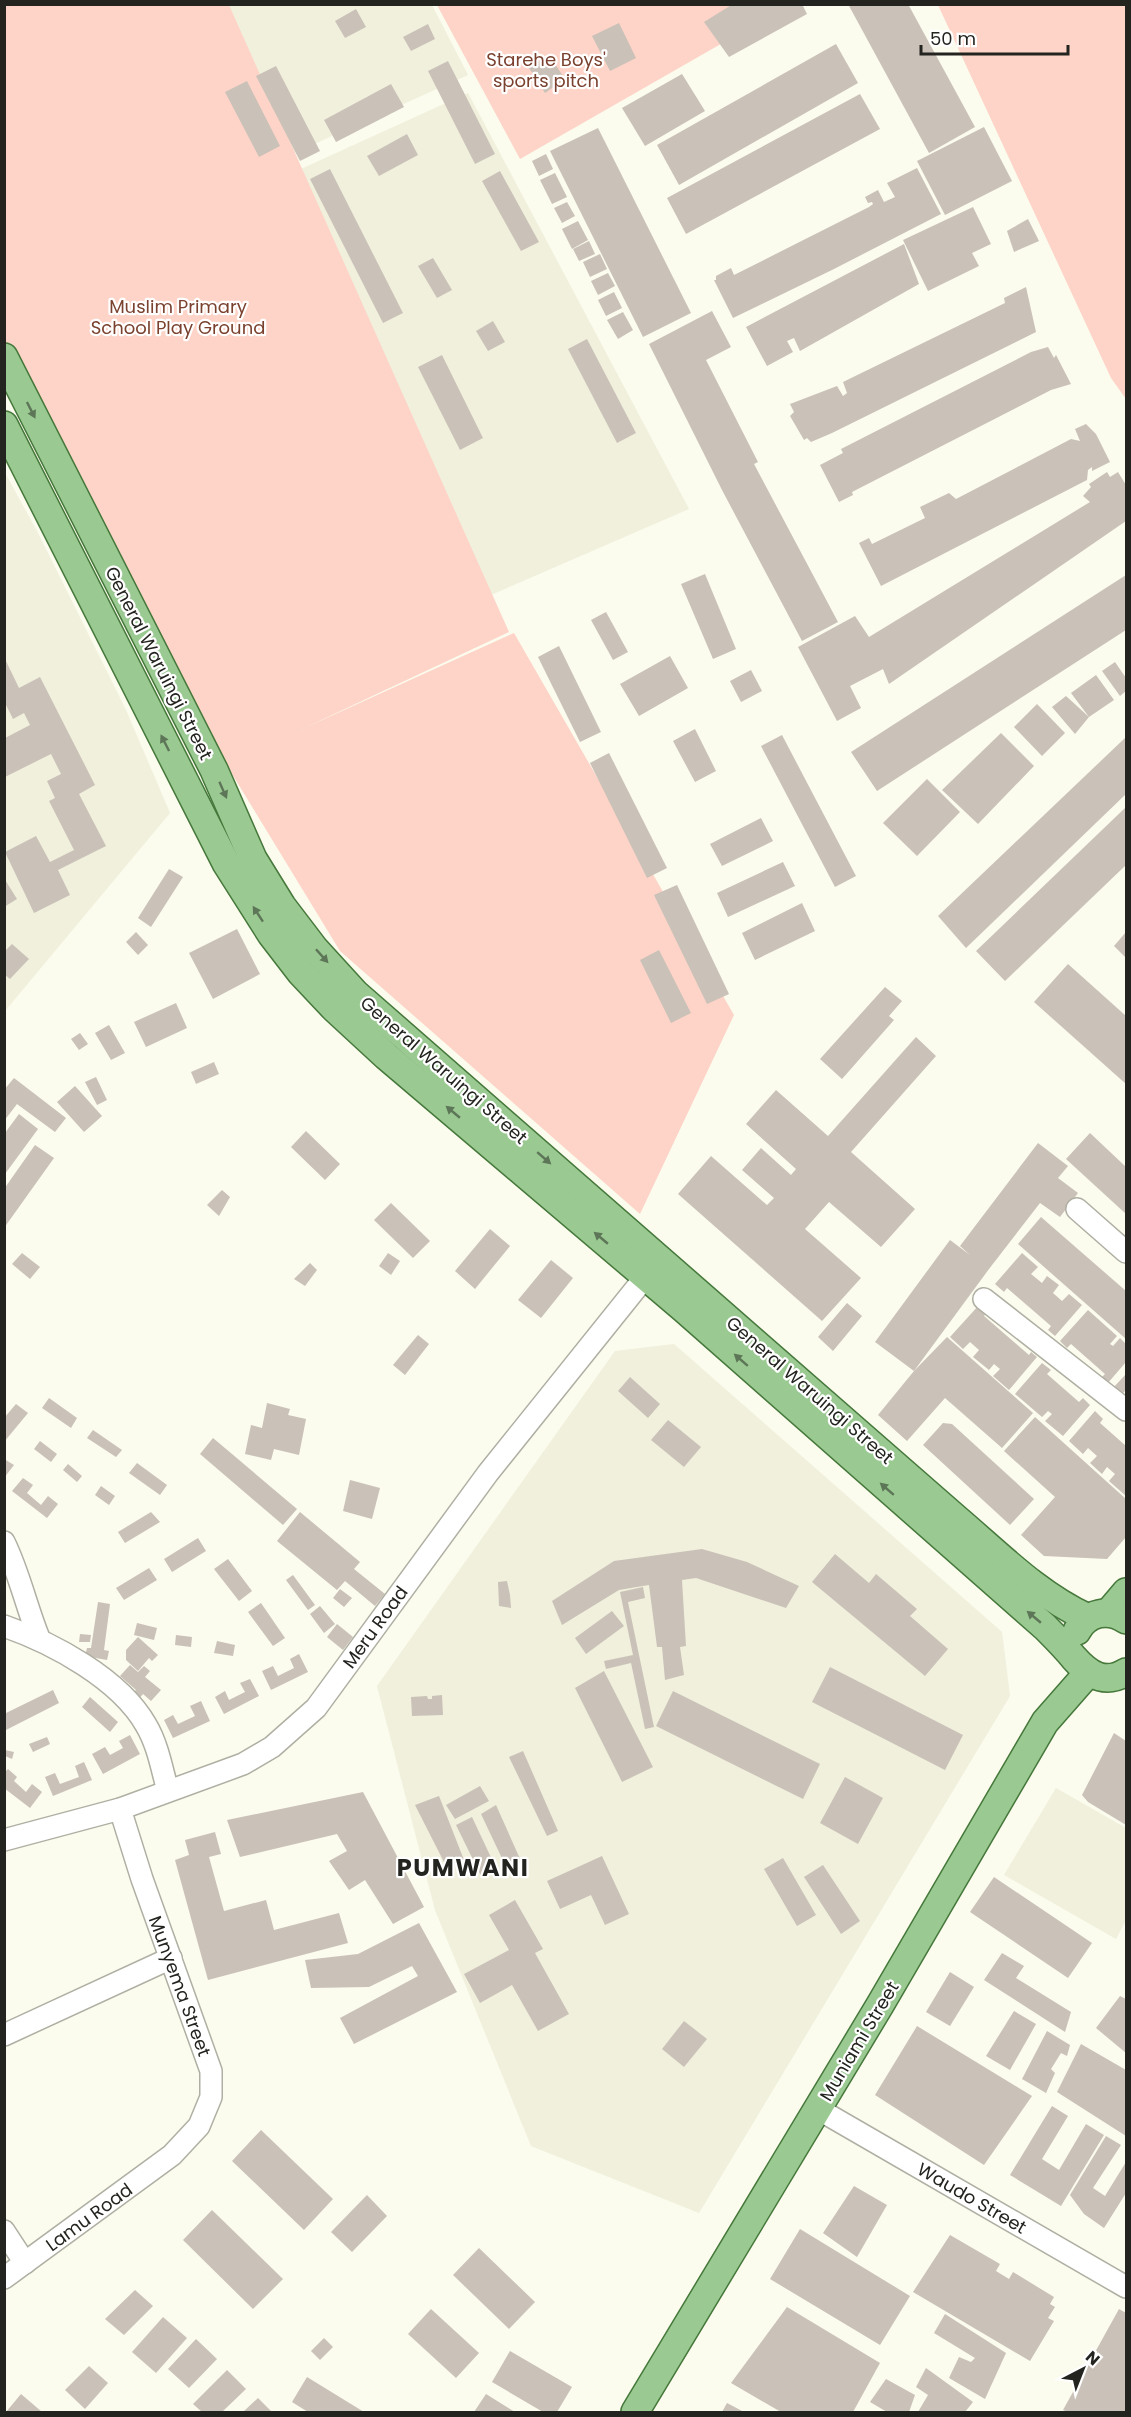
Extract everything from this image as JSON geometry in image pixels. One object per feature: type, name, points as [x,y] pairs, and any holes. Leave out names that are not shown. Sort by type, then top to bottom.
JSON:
[{"type":"main road","name":"General Waruingi Street","points":[[4,357],[214,770],[254,859],[282,906],[314,948],[356,994],[1034,1586],[1059,1603],[1108,1616]]},
{"type":"main road","name":"General Waruingi Street","points":[[4,425],[226,863],[271,934],[295,965],[334,1008],[386,1056],[646,1276],[1045,1627],[1081,1666]]},
{"type":"main road","points":[[1126,1592],[1108,1616],[1080,1625],[1073,1645],[1081,1666],[1098,1678],[1109,1679],[1126,1672]]},
{"type":"main road","name":"Muniami Street","points":[[635,2412],[818,2109],[1045,1722],[1081,1666]]},
{"type":"street","points":[[1077,1209],[1126,1252]]},
{"type":"street","name":"Meru Road","points":[[4,1840],[120,1809],[243,1764],[272,1747],[316,1708],[488,1473],[646,1276]]},
{"type":"street","points":[[984,1299],[1126,1410]]},
{"type":"street","points":[[4,1542],[17,1569],[22,1595],[39,1638]]},
{"type":"street","points":[[4,1626],[39,1638],[97,1675],[130,1702],[147,1726],[168,1791]]},
{"type":"street","name":"Munyema Street","points":[[120,1809],[141,1879],[211,2071],[211,2097],[199,2126],[172,2155]]},
{"type":"street","points":[[4,2035],[171,1958]]},
{"type":"street","name":"Waudo Street","points":[[818,2109],[1126,2287]]},
{"type":"street","name":"Lamu Road","points":[[4,2278],[172,2155]]},
{"type":"street","points":[[4,2231],[25,2263]]},
{"type":"shaded area","points":[[228,5],[432,5],[468,75],[292,154]]},
{"type":"shaded area","points":[[468,93],[689,509],[491,595],[290,174]]},
{"type":"shaded area","points":[[4,471],[37,531],[126,710],[170,813],[5,1011]]},
{"type":"shaded area","points":[[674,1344],[1002,1632],[1010,1696],[699,2213],[531,2146],[435,1910],[377,1686],[615,1351]]},
{"type":"shaded area","points":[[1056,1788],[1126,1828],[1126,1920],[1116,1939],[1004,1875]]},
{"type":"green space","name":"Muslim Primary School Play Ground","points":[[5,5],[229,5],[509,632],[300,730],[514,633],[734,1015],[640,1214],[340,951],[226,764],[5,357]]},
{"type":"green space","name":"Starehe Boys' sports pitch","points":[[437,5],[789,5],[520,159]]},
{"type":"green space","points":[[938,5],[1126,5],[1126,399],[1111,378]]},
{"type":"building","points":[[733,4],[802,4],[807,14],[729,57],[704,22]]},
{"type":"building","points":[[848,4],[908,4],[975,127],[929,153]]},
{"type":"building","points":[[356,9],[366,27],[345,38],[335,21]]},
{"type":"building","points":[[619,23],[636,58],[610,71],[592,36]]},
{"type":"building","points":[[428,24],[435,39],[411,51],[403,37]]},
{"type":"building","points":[[836,44],[858,83],[679,185],[657,145]]},
{"type":"building","points":[[549,55],[565,79],[545,93],[529,68]]},
{"type":"building","points":[[448,61],[495,154],[475,164],[428,71]]},
{"type":"building","points":[[276,66],[320,151],[300,161],[256,76]]},
{"type":"building","points":[[682,74],[705,111],[645,146],[622,108]]},
{"type":"building","points":[[247,81],[280,146],[259,157],[225,92]]},
{"type":"building","points":[[391,84],[404,107],[336,142],[324,120]]},
{"type":"building","points":[[860,94],[880,129],[686,234],[667,198]]},
{"type":"building","points":[[984,127],[1012,181],[945,215],[917,161]]},
{"type":"building","points":[[598,128],[691,313],[643,337],[550,151]]},
{"type":"building","points":[[407,134],[418,155],[379,176],[367,156]]},
{"type":"building","points":[[546,154],[553,169],[539,176],[532,161]]},
{"type":"building","points":[[917,168],[941,214],[733,318],[714,280],[716,276],[731,268],[734,275],[869,207],[873,204],[868,203],[865,197],[878,190],[884,202],[895,197],[887,183]]},
{"type":"building","points":[[330,169],[403,313],[383,323],[310,179]]},
{"type":"building","points":[[500,171],[539,242],[521,251],[482,181]]},
{"type":"building","points":[[555,173],[567,197],[552,204],[540,180]]},
{"type":"building","points":[[567,202],[575,216],[562,223],[554,208]]},
{"type":"building","points":[[973,207],[991,244],[972,253],[979,266],[928,291],[903,240]]},
{"type":"building","points":[[1028,219],[1039,241],[1014,252],[1007,231]]},
{"type":"building","points":[[578,221],[588,240],[572,249],[562,229]]},
{"type":"building","points":[[589,241],[595,254],[579,261],[573,249]]},
{"type":"building","points":[[904,244],[919,284],[800,351],[794,338],[787,341],[793,352],[767,366],[746,327]]},
{"type":"building","points":[[600,254],[607,269],[590,277],[583,262]]},
{"type":"building","points":[[433,258],[452,290],[437,298],[418,266]]},
{"type":"building","points":[[608,273],[615,286],[598,295],[591,281]]},
{"type":"building","points":[[1026,287],[1036,332],[832,433],[811,442],[807,438],[804,440],[790,416],[794,412],[790,404],[837,386],[843,396],[847,393],[843,382],[1005,303],[1004,298]]},
{"type":"building","points":[[614,292],[622,308],[606,316],[598,300]]},
{"type":"building","points":[[712,311],[731,347],[706,360],[758,462],[754,464],[838,622],[802,641],[722,490],[649,344]]},
{"type":"building","points":[[623,312],[633,330],[618,339],[607,320]]},
{"type":"building","points":[[493,321],[505,342],[488,351],[476,331]]},
{"type":"building","points":[[587,339],[636,433],[617,443],[568,349]]},
{"type":"building","points":[[1048,347],[1054,358],[1056,355],[1071,384],[1051,390],[852,492],[853,495],[839,502],[820,465],[843,453],[841,449],[1031,352]]},
{"type":"building","points":[[442,355],[483,438],[460,450],[418,367]]},
{"type":"building","points":[[1086,424],[1096,434],[1110,462],[1092,471],[1092,467],[1088,470],[1087,480],[881,586],[859,543],[869,538],[872,544],[925,518],[920,507],[949,493],[956,499],[1071,439],[1080,441],[1075,429]]},
{"type":"building","points":[[1107,472],[1110,477],[1118,472],[1126,485],[1126,521],[889,684],[883,669],[850,686],[861,708],[837,721],[798,647],[855,616],[869,637],[1090,502],[1083,496],[1091,487],[1089,484]]},
{"type":"building","points":[[705,574],[736,649],[713,659],[681,584]]},
{"type":"building","points":[[1126,575],[1126,630],[877,791],[851,752]]},
{"type":"building","points":[[606,612],[628,652],[613,660],[591,620]]},
{"type":"building","points":[[559,646],[601,732],[580,742],[538,657]]},
{"type":"building","points":[[670,656],[688,688],[639,716],[620,684]]},
{"type":"building","points":[[5,659],[19,688],[40,677],[95,785],[79,794],[106,846],[58,870],[70,895],[34,913],[5,852],[36,836],[50,862],[74,850],[49,801],[55,798],[47,781],[61,774],[51,754],[5,777],[5,738],[30,725],[24,713],[13,719],[5,703]]},
{"type":"building","points":[[1115,662],[1126,678],[1126,691],[1120,696],[1102,671]]},
{"type":"building","points":[[751,670],[762,691],[741,702],[730,681]]},
{"type":"building","points":[[1096,675],[1114,700],[1089,717],[1071,693]]},
{"type":"building","points":[[1066,696],[1089,717],[1075,734],[1052,707]]},
{"type":"building","points":[[1037,704],[1065,733],[1042,756],[1014,727]]},
{"type":"building","points":[[695,729],[716,771],[695,782],[673,741]]},
{"type":"building","points":[[1001,733],[1034,766],[978,824],[942,790]]},
{"type":"building","points":[[782,735],[856,876],[835,887],[761,746]]},
{"type":"building","points":[[1126,737],[1126,794],[966,948],[938,916]]},
{"type":"building","points":[[609,753],[667,868],[647,878],[590,763]]},
{"type":"building","points":[[927,779],[960,812],[917,856],[883,823]]},
{"type":"building","points":[[1126,807],[1126,865],[1005,981],[976,951]]},
{"type":"building","points":[[761,818],[773,841],[722,866],[710,844]]},
{"type":"building","points":[[783,862],[795,886],[728,917],[717,893]]},
{"type":"building","points":[[169,869],[183,877],[151,927],[138,918]]},
{"type":"building","points":[[4,878],[17,899],[4,907]]},
{"type":"building","points":[[677,885],[729,994],[707,1004],[654,895]]},
{"type":"building","points":[[802,903],[815,931],[755,960],[742,933]]},
{"type":"building","points":[[237,929],[260,974],[213,999],[189,953]]},
{"type":"building","points":[[136,932],[148,945],[138,955],[126,942]]},
{"type":"building","points":[[1126,932],[1126,958],[1114,946]]},
{"type":"building","points":[[12,944],[29,959],[10,979],[4,974],[4,952]]},
{"type":"building","points":[[659,950],[691,1013],[671,1023],[640,960]]},
{"type":"building","points":[[1068,964],[1126,1016],[1126,1084],[1034,1002]]},
{"type":"building","points":[[885,987],[902,1001],[889,1016],[894,1020],[842,1079],[820,1059]]},
{"type":"building","points":[[176,1003],[187,1028],[146,1047],[134,1022]]},
{"type":"building","points":[[109,1025],[125,1053],[111,1060],[95,1033]]},
{"type":"building","points":[[80,1033],[88,1044],[79,1050],[71,1039]]},
{"type":"building","points":[[916,1037],[936,1056],[851,1152],[915,1209],[881,1247],[829,1202],[805,1229],[861,1278],[822,1321],[678,1194],[711,1156],[767,1205],[774,1198],[742,1170],[761,1148],[791,1175],[796,1169],[746,1124],[776,1090],[828,1136]]},
{"type":"building","points":[[214,1062],[219,1074],[196,1084],[191,1072]]},
{"type":"building","points":[[96,1077],[107,1100],[97,1105],[85,1082]]},
{"type":"building","points":[[14,1078],[66,1118],[55,1132],[17,1104],[4,1121],[4,1090]]},
{"type":"building","points":[[75,1086],[102,1116],[84,1132],[57,1102]]},
{"type":"building","points":[[19,1114],[38,1129],[5,1174],[5,1133]]},
{"type":"building","points":[[306,1131],[340,1164],[325,1180],[291,1147]]},
{"type":"building","points":[[1090,1133],[1126,1167],[1126,1214],[1066,1159]]},
{"type":"building","points":[[1038,1143],[1068,1166],[1058,1178],[1078,1193],[1060,1217],[1040,1203],[914,1371],[875,1342],[950,1240],[970,1255],[960,1246]]},
{"type":"building","points":[[35,1145],[54,1158],[4,1228],[4,1189]]},
{"type":"building","points":[[222,1190],[230,1197],[219,1216],[207,1205]]},
{"type":"building","points":[[391,1203],[430,1241],[413,1258],[374,1220]]},
{"type":"building","points":[[1041,1217],[1126,1291],[1126,1339],[1018,1244]]},
{"type":"building","points":[[490,1229],[510,1246],[475,1289],[455,1271]]},
{"type":"building","points":[[22,1253],[40,1267],[30,1279],[12,1264]]},
{"type":"building","points":[[388,1253],[400,1261],[391,1275],[379,1266]]},
{"type":"building","points":[[1022,1253],[1038,1267],[1031,1274],[1042,1283],[1047,1276],[1059,1285],[1053,1293],[1062,1301],[1069,1294],[1082,1305],[1055,1336],[1048,1330],[1051,1326],[1007,1288],[1004,1292],[995,1284]]},
{"type":"building","points":[[551,1260],[573,1278],[541,1318],[518,1300]]},
{"type":"building","points":[[310,1263],[317,1270],[305,1286],[294,1279]]},
{"type":"building","points":[[847,1303],[862,1316],[833,1351],[818,1337]]},
{"type":"building","points":[[979,1305],[987,1312],[984,1316],[1029,1355],[1031,1352],[1037,1357],[1009,1390],[993,1376],[1000,1369],[994,1364],[989,1370],[973,1357],[979,1350],[970,1342],[963,1349],[950,1337]]},
{"type":"building","points":[[1088,1310],[1117,1336],[1110,1344],[1113,1346],[1120,1338],[1126,1344],[1126,1362],[1107,1384],[1101,1378],[1105,1374],[1071,1344],[1067,1348],[1060,1341]]},
{"type":"building","points":[[418,1335],[429,1344],[405,1375],[393,1365]]},
{"type":"building","points":[[947,1337],[1033,1413],[1002,1448],[945,1398],[907,1441],[878,1415],[914,1371]]},
{"type":"building","points":[[1042,1363],[1051,1370],[1047,1374],[1079,1402],[1083,1398],[1090,1405],[1063,1436],[1045,1421],[1052,1414],[1048,1411],[1042,1417],[1015,1394]]},
{"type":"building","points":[[1126,1374],[1126,1393],[1125,1391],[1121,1395],[1113,1388]]},
{"type":"building","points":[[630,1377],[660,1404],[648,1418],[618,1391]]},
{"type":"building","points":[[49,1398],[77,1418],[71,1428],[42,1408]]},
{"type":"building","points":[[267,1403],[290,1409],[288,1415],[306,1419],[299,1455],[274,1449],[271,1460],[245,1454],[251,1425],[262,1428]]},
{"type":"building","points":[[16,1404],[28,1413],[4,1442],[4,1418]]},
{"type":"building","points":[[1095,1411],[1103,1419],[1100,1423],[1126,1446],[1126,1496],[1109,1481],[1115,1474],[1107,1467],[1102,1474],[1090,1463],[1097,1456],[1088,1448],[1083,1454],[1069,1441]]},
{"type":"building","points":[[1035,1417],[1126,1499],[1126,1537],[1107,1559],[1044,1556],[1021,1535],[1055,1497],[1004,1451]]},
{"type":"building","points":[[668,1420],[701,1447],[684,1467],[651,1440]]},
{"type":"building","points":[[943,1423],[952,1424],[1034,1499],[1010,1525],[923,1445]]},
{"type":"building","points":[[93,1430],[122,1450],[116,1457],[87,1438]]},
{"type":"building","points":[[213,1438],[297,1509],[283,1525],[200,1454]]},
{"type":"building","points":[[40,1441],[57,1454],[51,1462],[34,1449]]},
{"type":"building","points":[[4,1459],[14,1465],[4,1478]]},
{"type":"building","points":[[137,1463],[167,1485],[160,1495],[129,1473]]},
{"type":"building","points":[[68,1464],[82,1476],[77,1482],[63,1470]]},
{"type":"building","points":[[23,1478],[33,1485],[27,1493],[41,1505],[48,1496],[58,1504],[47,1518],[12,1491]]},
{"type":"building","points":[[350,1480],[380,1488],[372,1519],[343,1511]]},
{"type":"building","points":[[101,1486],[115,1496],[109,1505],[95,1495]]},
{"type":"building","points":[[151,1512],[160,1522],[125,1543],[118,1532]]},
{"type":"building","points":[[300,1512],[360,1562],[354,1569],[385,1594],[375,1606],[345,1581],[337,1590],[277,1541]]},
{"type":"building","points":[[198,1538],[206,1551],[172,1572],[164,1559]]},
{"type":"building","points":[[702,1549],[747,1562],[799,1586],[786,1608],[696,1578],[682,1580],[686,1646],[680,1647],[684,1675],[665,1680],[662,1647],[657,1647],[649,1585],[619,1590],[562,1625],[552,1601],[614,1561]]},
{"type":"building","points":[[835,1554],[869,1583],[876,1574],[917,1609],[910,1616],[948,1649],[925,1676],[812,1582]]},
{"type":"building","points":[[228,1559],[252,1591],[239,1601],[214,1569]]},
{"type":"building","points":[[149,1568],[157,1580],[124,1600],[116,1588]]},
{"type":"building","points":[[293,1575],[315,1605],[308,1610],[286,1580]]},
{"type":"building","points":[[507,1581],[511,1608],[499,1606],[498,1582]]},
{"type":"building","points":[[643,1587],[645,1598],[628,1602],[654,1727],[645,1729],[631,1663],[606,1669],[604,1661],[633,1655],[620,1592]]},
{"type":"building","points":[[340,1589],[352,1598],[344,1607],[333,1598]]},
{"type":"building","points":[[98,1602],[110,1604],[104,1650],[109,1651],[107,1660],[85,1656],[87,1648],[91,1648]]},
{"type":"building","points":[[261,1603],[285,1638],[273,1646],[248,1612]]},
{"type":"building","points":[[320,1606],[335,1624],[324,1633],[310,1614]]},
{"type":"building","points":[[612,1611],[624,1626],[586,1654],[575,1638]]},
{"type":"building","points":[[137,1623],[157,1628],[154,1640],[134,1635]]},
{"type":"building","points":[[337,1624],[353,1637],[343,1650],[327,1637]]},
{"type":"building","points":[[80,1634],[91,1635],[90,1642],[79,1642]]},
{"type":"building","points":[[176,1635],[192,1637],[191,1647],[175,1645]]},
{"type":"building","points":[[138,1637],[158,1655],[152,1661],[149,1658],[138,1671],[126,1660],[126,1650]]},
{"type":"building","points":[[217,1641],[235,1645],[233,1656],[214,1653]]},
{"type":"building","points":[[299,1654],[308,1672],[271,1690],[262,1671],[273,1666],[278,1676],[294,1668],[290,1659]]},
{"type":"building","points":[[130,1665],[138,1672],[144,1666],[150,1671],[145,1677],[161,1690],[151,1701],[143,1694],[137,1701],[130,1695],[136,1690],[120,1676]]},
{"type":"building","points":[[830,1667],[963,1735],[945,1770],[812,1702]]},
{"type":"building","points":[[604,1671],[653,1767],[622,1782],[575,1688]]},
{"type":"building","points":[[250,1679],[259,1696],[224,1714],[215,1697],[225,1691],[229,1700],[245,1692],[240,1683]]},
{"type":"building","points":[[53,1690],[59,1703],[4,1731],[4,1714]]},
{"type":"building","points":[[673,1691],[820,1764],[803,1799],[656,1726]]},
{"type":"building","points":[[442,1695],[443,1715],[412,1716],[411,1697],[427,1696],[428,1699],[432,1699],[432,1696]]},
{"type":"building","points":[[90,1697],[118,1722],[110,1732],[82,1707]]},
{"type":"building","points":[[201,1701],[210,1721],[173,1738],[164,1720],[173,1715],[178,1724],[195,1716],[190,1706]]},
{"type":"building","points":[[1114,1733],[1126,1741],[1126,1825],[1088,1802],[1082,1795]]},
{"type":"building","points":[[130,1735],[140,1754],[103,1774],[92,1754],[105,1747],[110,1755],[123,1748],[119,1741]]},
{"type":"building","points":[[47,1737],[50,1744],[33,1752],[29,1744]]},
{"type":"building","points":[[5,1750],[14,1752],[12,1759],[5,1756]]},
{"type":"building","points":[[523,1751],[558,1831],[547,1836],[509,1757]]},
{"type":"building","points":[[84,1762],[92,1780],[53,1796],[45,1777],[55,1773],[60,1784],[79,1777],[75,1766]]},
{"type":"building","points":[[8,1769],[17,1777],[14,1781],[26,1792],[32,1784],[42,1792],[30,1808],[4,1788],[4,1773]]},
{"type":"building","points":[[845,1777],[883,1798],[858,1844],[820,1823]]},
{"type":"building","points":[[480,1786],[489,1801],[455,1819],[446,1805]]},
{"type":"building","points":[[363,1792],[424,1907],[393,1924],[365,1880],[349,1890],[329,1861],[347,1851],[337,1834],[240,1857],[227,1820]]},
{"type":"building","points":[[439,1796],[464,1860],[446,1866],[415,1805]]},
{"type":"building","points":[[496,1805],[521,1861],[507,1869],[481,1814]]},
{"type":"building","points":[[472,1817],[496,1868],[481,1876],[456,1825]]},
{"type":"building","points":[[215,1832],[221,1854],[209,1857],[224,1911],[266,1900],[274,1930],[339,1913],[348,1943],[208,1980],[175,1860],[189,1855],[185,1840]]},
{"type":"building","points":[[602,1856],[629,1914],[605,1925],[591,1895],[560,1909],[547,1881]]},
{"type":"building","points":[[783,1858],[816,1915],[797,1926],[764,1869]]},
{"type":"building","points":[[823,1865],[860,1921],[841,1934],[804,1877]]},
{"type":"building","points":[[994,1877],[1092,1943],[1068,1978],[970,1912]]},
{"type":"building","points":[[515,1900],[543,1949],[535,1953],[569,2014],[538,2031],[512,1985],[480,2003],[464,1974],[509,1950],[489,1915]]},
{"type":"building","points":[[419,1923],[457,1992],[354,2044],[340,2018],[418,1976],[412,1966],[369,1987],[311,1988],[305,1960],[358,1954]]},
{"type":"building","points":[[1002,1953],[1024,1966],[1016,1978],[1071,2012],[1065,2032],[984,1980]]},
{"type":"building","points":[[950,1972],[974,1987],[950,2026],[926,2012]]},
{"type":"building","points":[[1120,1996],[1126,1999],[1126,2053],[1096,2028]]},
{"type":"building","points":[[1014,2011],[1036,2024],[1010,2070],[986,2056]]},
{"type":"building","points":[[684,2021],[707,2039],[684,2067],[662,2049]]},
{"type":"building","points":[[917,2026],[1032,2096],[984,2165],[875,2095]]},
{"type":"building","points":[[1047,2031],[1070,2045],[1067,2056],[1061,2053],[1051,2069],[1055,2073],[1046,2093],[1022,2079]]},
{"type":"building","points":[[1081,2044],[1126,2070],[1126,2136],[1057,2092]]},
{"type":"building","points":[[1052,2106],[1068,2116],[1042,2159],[1059,2170],[1086,2124],[1104,2135],[1061,2206],[1010,2175]]},
{"type":"building","points":[[261,2130],[333,2199],[304,2230],[232,2161]]},
{"type":"building","points":[[1106,2136],[1121,2145],[1093,2188],[1105,2196],[1126,2162],[1126,2193],[1104,2228],[1084,2214],[1070,2195]]},
{"type":"building","points":[[854,2186],[887,2205],[857,2257],[823,2233]]},
{"type":"building","points":[[367,2195],[387,2216],[352,2252],[331,2232]]},
{"type":"building","points":[[212,2210],[283,2279],[253,2309],[183,2240]]},
{"type":"building","points":[[800,2229],[910,2296],[880,2345],[770,2279]]},
{"type":"building","points":[[950,2235],[1000,2264],[996,2271],[1009,2279],[1013,2272],[1054,2297],[1050,2304],[1055,2307],[1048,2318],[1054,2321],[1030,2361],[913,2292]]},
{"type":"building","points":[[479,2248],[535,2302],[509,2329],[453,2275]]},
{"type":"building","points":[[135,2290],[153,2306],[124,2335],[105,2319]]},
{"type":"building","points":[[787,2307],[880,2363],[853,2412],[781,2412],[731,2383]]},
{"type":"building","points":[[431,2309],[479,2353],[456,2378],[408,2334]]},
{"type":"building","points":[[1119,2309],[1126,2313],[1126,2412],[1068,2412],[1063,2410]]},
{"type":"building","points":[[945,2314],[1006,2353],[985,2399],[949,2378],[959,2357],[971,2362],[975,2358],[934,2333]]},
{"type":"building","points":[[163,2317],[187,2338],[156,2373],[132,2352]]},
{"type":"building","points":[[324,2338],[333,2347],[320,2360],[311,2351]]},
{"type":"building","points":[[196,2339],[217,2359],[189,2388],[168,2369]]},
{"type":"building","points":[[510,2351],[572,2387],[557,2412],[543,2412],[492,2382]]},
{"type":"building","points":[[89,2366],[108,2383],[85,2409],[65,2390]]},
{"type":"building","points":[[926,2368],[973,2402],[965,2412],[918,2412],[928,2395],[916,2387]]},
{"type":"building","points":[[227,2370],[246,2389],[222,2412],[202,2412],[193,2404]]},
{"type":"building","points":[[307,2377],[364,2412],[308,2412],[292,2402]]},
{"type":"building","points":[[886,2379],[915,2395],[909,2412],[887,2412],[870,2402]]},
{"type":"building","points":[[21,2394],[42,2412],[6,2412]]},
{"type":"building","points":[[486,2394],[515,2412],[474,2412]]},
{"type":"building","points":[[258,2398],[272,2412],[243,2412]]},
{"type":"building","points":[[727,2403],[744,2412],[722,2412]]},
{"type":"district","name":"PUMWANI","points":[[463,1867]]}]
